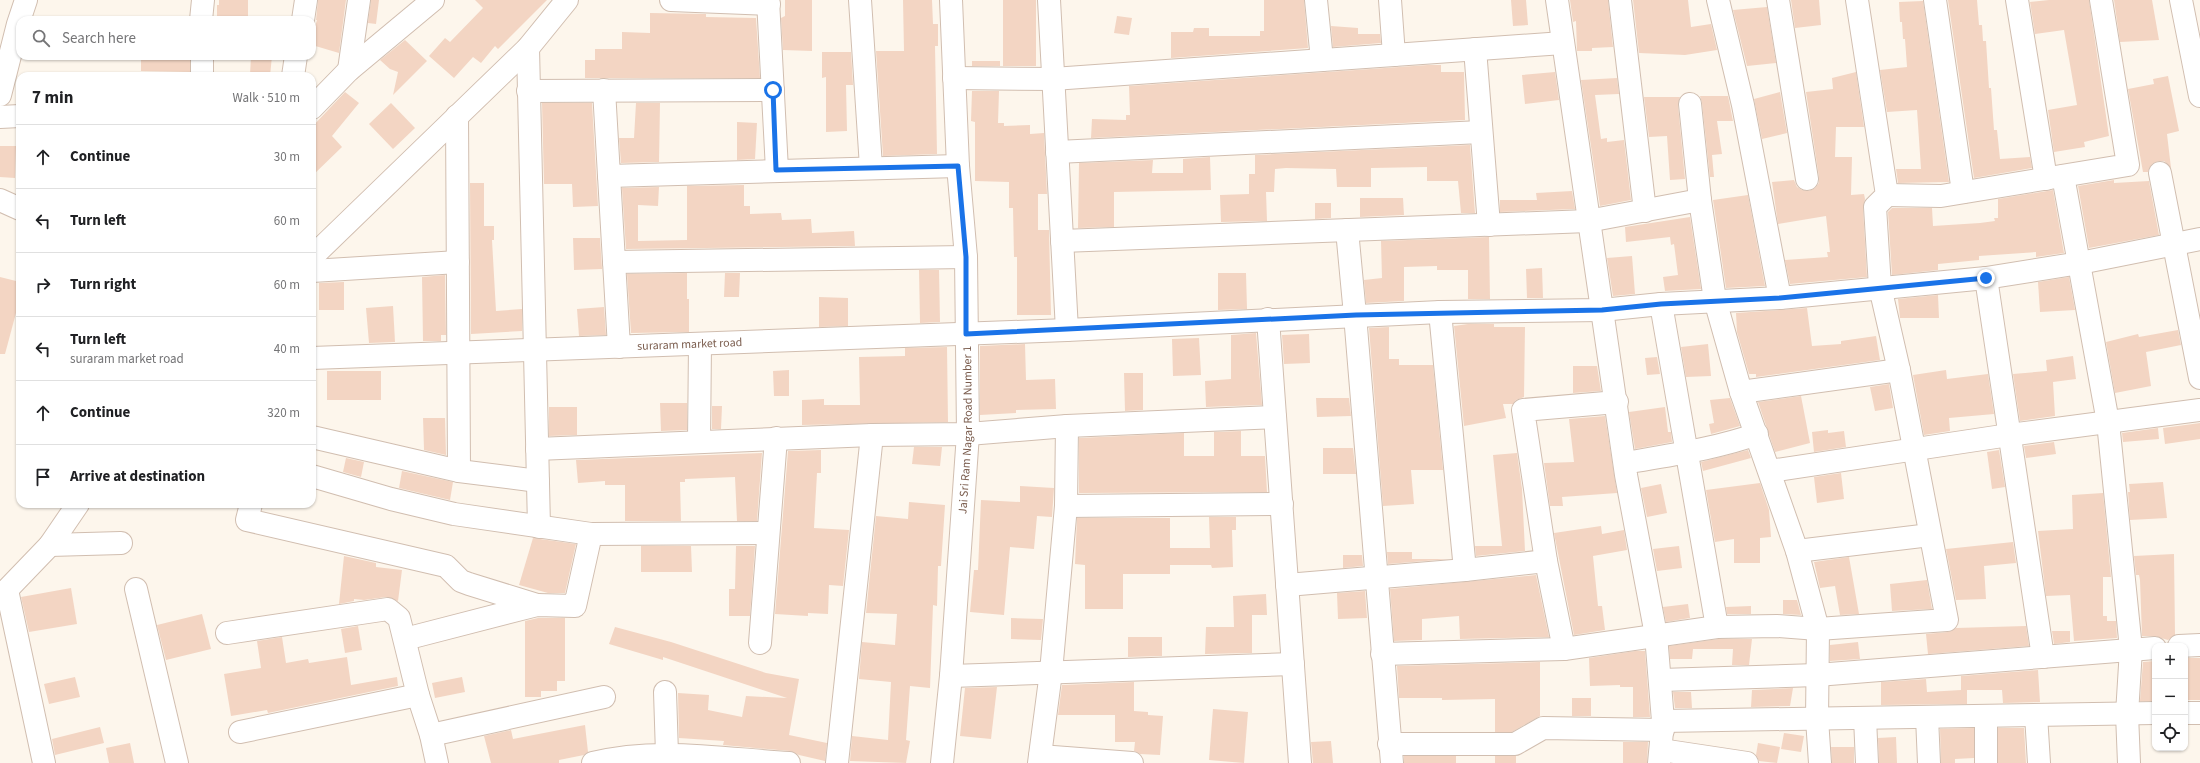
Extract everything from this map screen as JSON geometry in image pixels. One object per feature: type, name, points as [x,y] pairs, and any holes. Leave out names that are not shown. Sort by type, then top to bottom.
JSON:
[{"type":"street","points":[[21,16],[26,0]]},
{"type":"street","points":[[202,16],[203,0]]},
{"type":"street","points":[[304,16],[306,0]]},
{"type":"street","points":[[349,70],[359,0]]},
{"type":"street","points":[[316,104],[349,70],[433,0]]},
{"type":"street","points":[[316,253],[528,48],[567,0]]},
{"type":"street","points":[[671,0],[768,2],[776,170]]},
{"type":"street","points":[[860,0],[871,167]]},
{"type":"street","name":"Jai Sri Ram Nagar Road Number 1","points":[[942,763],[951,676],[968,434],[966,257],[958,166],[951,0]]},
{"type":"street","points":[[1049,0],[1067,330]]},
{"type":"street","points":[[1316,0],[1322,60]]},
{"type":"street","points":[[1390,0],[1394,55]]},
{"type":"street","points":[[1557,0],[1588,221],[1617,402],[1625,463],[1656,635],[1661,680],[1661,741]]},
{"type":"street","points":[[1620,0],[1645,211]]},
{"type":"street","points":[[1718,0],[1743,105],[1780,298]]},
{"type":"street","points":[[1778,0],[1807,179]]},
{"type":"street","points":[[1857,0],[1887,195]]},
{"type":"street","points":[[1935,0],[1964,192]]},
{"type":"street","points":[[2017,0],[2055,177],[2080,264],[2108,422],[2131,649],[2127,714],[2129,763]]},
{"type":"street","points":[[1382,654],[1564,650],[1717,627],[1777,626],[1818,629],[1947,620],[1913,450],[1899,370],[1880,287],[1875,207],[1887,195],[1941,196],[2128,165],[2101,0]]},
{"type":"street","points":[[2181,0],[2200,96]]},
{"type":"street","points":[[0,95],[16,35]]},
{"type":"street","points":[[954,78],[1053,79],[1563,43]]},
{"type":"street","points":[[528,48],[539,527]]},
{"type":"street","points":[[1475,49],[1489,225]]},
{"type":"street","points":[[202,60],[202,72]]},
{"type":"street","points":[[294,72],[295,60]]},
{"type":"street","points":[[604,90],[619,347]]},
{"type":"street","points":[[528,91],[773,90]]},
{"type":"street","points":[[1690,104],[1700,200],[1715,300],[1741,392],[1797,551],[1818,629],[1817,719],[1820,763]]},
{"type":"street","points":[[0,117],[16,116]]},
{"type":"street","points":[[457,116],[459,471]]},
{"type":"street","points":[[1057,152],[1481,132]]},
{"type":"street","points":[[609,176],[871,167],[958,166]]},
{"type":"street","points":[[2160,173],[2200,378]]},
{"type":"street","points":[[0,200],[16,207]]},
{"type":"street","points":[[1062,241],[1588,221],[1700,200]]},
{"type":"street","points":[[1347,230],[1356,315],[1391,754],[1515,744],[1543,728],[1661,741],[1747,763]]},
{"type":"street","name":"suraram market road","points":[[316,358],[1067,330],[1356,315],[1440,312],[1602,310],[1715,300],[1780,298],[1880,287],[1986,278],[2080,264],[2200,239]]},
{"type":"street","points":[[614,262],[966,257]]},
{"type":"street","points":[[316,271],[458,262]]},
{"type":"street","points":[[1986,278],[2043,657]]},
{"type":"street","points":[[1661,304],[1717,627]]},
{"type":"street","points":[[1440,312],[1465,570]]},
{"type":"street","points":[[1268,319],[1300,763]]},
{"type":"street","points":[[699,442],[700,344]]},
{"type":"street","points":[[1741,392],[1899,370]]},
{"type":"street","points":[[1564,650],[1546,561],[1523,410],[1617,402]]},
{"type":"street","points":[[1770,471],[2009,435],[2200,410]]},
{"type":"street","points":[[537,448],[872,434],[968,434],[1067,426],[1275,417]]},
{"type":"street","points":[[1067,426],[1066,506],[1051,672],[1039,759],[1132,763]]},
{"type":"street","points":[[837,763],[872,434]]},
{"type":"street","points":[[1625,463],[1687,452],[1740,440],[1757,434]]},
{"type":"street","points":[[316,438],[459,471],[538,481]]},
{"type":"street","points":[[760,643],[776,438]]},
{"type":"street","points":[[316,477],[391,500],[454,514],[591,534],[768,533]]},
{"type":"street","points":[[1066,506],[1282,504]]},
{"type":"street","points":[[44,763],[3,594],[50,545],[75,508]]},
{"type":"street","points":[[250,508],[247,520],[446,566],[461,581],[537,605],[575,606],[591,534]]},
{"type":"street","points":[[1797,551],[1930,535]]},
{"type":"street","points":[[50,545],[122,543]]},
{"type":"street","points":[[1287,585],[1465,570],[1546,561]]},
{"type":"street","points":[[136,589],[177,763]]},
{"type":"street","points":[[405,639],[537,605]]},
{"type":"street","points":[[227,633],[388,609],[399,618],[437,763]]},
{"type":"street","points":[[2188,646],[2200,645]]},
{"type":"street","points":[[1661,680],[1817,675],[2152,648]]},
{"type":"street","points":[[951,676],[1293,664]]},
{"type":"street","points":[[665,692],[667,754]]},
{"type":"street","points":[[240,732],[418,695]]},
{"type":"street","points":[[431,736],[604,697]]},
{"type":"street","points":[[1661,741],[1817,719],[2152,713]]},
{"type":"street","points":[[2188,713],[2200,713]]},
{"type":"street","points":[[2036,715],[2039,763]]},
{"type":"street","points":[[1986,716],[1986,763]]},
{"type":"street","points":[[1926,717],[1929,763]]},
{"type":"street","points":[[1865,718],[1867,763]]},
{"type":"street","points":[[593,763],[610,759],[667,754],[693,760],[789,763]]},
{"type":"building","points":[[219,0],[248,0],[248,16],[217,16],[217,5],[219,5]]},
{"type":"building","points":[[318,0],[346,0],[339,53],[316,46]]},
{"type":"building","points":[[371,0],[379,0],[376,24],[368,23]]},
{"type":"building","points":[[475,0],[547,0],[498,49],[495,46],[481,63],[473,57],[454,78],[429,56],[445,38],[450,42],[483,8]]},
{"type":"building","points":[[785,0],[812,0],[812,51],[783,50],[781,18],[785,16]]},
{"type":"building","points":[[903,0],[932,0],[933,24],[938,24],[938,46],[935,46],[937,154],[883,156],[876,51],[904,51]]},
{"type":"building","points":[[1003,0],[1036,0],[1036,66],[1003,66]]},
{"type":"building","points":[[1264,0],[1304,0],[1308,48],[1171,58],[1171,32],[1193,32],[1194,28],[1209,28],[1209,36],[1260,36],[1260,31],[1264,31]]},
{"type":"building","points":[[1511,0],[1526,0],[1528,25],[1513,26]]},
{"type":"building","points":[[1570,0],[1608,0],[1613,47],[1592,48],[1592,51],[1577,51],[1576,21],[1573,22]]},
{"type":"building","points":[[1633,0],[1688,0],[1691,27],[1711,24],[1717,50],[1685,55],[1639,53]]},
{"type":"building","points":[[1791,0],[1819,0],[1821,25],[1795,28]]},
{"type":"building","points":[[1948,0],[1977,0],[1979,25],[1982,25],[1983,41],[1986,41],[1989,88],[1991,88],[1994,130],[1997,130],[2000,159],[2030,157],[2032,168],[1974,178]]},
{"type":"building","points":[[2049,0],[2089,0],[2109,136],[2084,142],[2085,147],[2054,152],[2048,110],[2077,105],[2064,30],[2035,34],[2030,2]]},
{"type":"building","points":[[2114,0],[2152,0],[2159,40],[2120,42]]},
{"type":"building","points":[[1923,1],[1949,182],[1898,183],[1896,169],[1921,169],[1917,110],[1887,112],[1880,70],[1907,67],[1905,39],[1903,39],[1902,22],[1900,22],[1899,2]]},
{"type":"building","points":[[1767,7],[1776,63],[1747,66],[1733,10]]},
{"type":"building","points":[[650,13],[706,14],[706,17],[756,18],[760,78],[585,78],[585,60],[595,60],[595,49],[622,49],[622,32],[650,33]]},
{"type":"building","points":[[1117,16],[1132,18],[1129,35],[1114,33]]},
{"type":"building","points":[[1331,26],[1358,28],[1358,34],[1380,34],[1381,43],[1333,47]]},
{"type":"building","points":[[405,40],[427,61],[393,95],[398,72],[390,69],[380,60]]},
{"type":"building","points":[[822,52],[851,52],[853,85],[846,85],[847,131],[826,132],[826,77],[822,78]]},
{"type":"building","points":[[141,60],[190,60],[190,72],[141,71]]},
{"type":"building","points":[[251,60],[272,60],[270,72],[250,72]]},
{"type":"building","points":[[972,61],[1000,61],[1000,66],[972,66]]},
{"type":"building","points":[[1441,65],[1441,72],[1464,72],[1465,120],[1091,138],[1092,119],[1126,120],[1126,115],[1130,115],[1129,86]]},
{"type":"building","points":[[1555,72],[1559,100],[1525,104],[1522,75]]},
{"type":"building","points":[[1856,72],[1864,127],[1836,127],[1835,157],[1852,157],[1851,195],[1864,194],[1865,199],[1863,208],[1867,277],[1790,284],[1785,260],[1828,257],[1827,252],[1830,252],[1826,216],[1778,224],[1772,182],[1794,180],[1797,187],[1802,190],[1809,191],[1815,188],[1819,183],[1806,92],[1833,89],[1832,78]]},
{"type":"building","points":[[2168,76],[2179,131],[2167,134],[2171,168],[2164,161],[2158,161],[2152,164],[2148,172],[2143,172],[2128,89],[2154,84],[2153,79]]},
{"type":"building","points":[[1617,78],[1619,94],[1595,95],[1601,139],[1607,138],[1607,142],[1624,140],[1631,200],[1600,206],[1581,80]]},
{"type":"building","points":[[972,91],[999,91],[998,123],[1004,123],[1004,126],[1030,125],[1030,134],[1044,133],[1047,194],[1038,194],[1038,230],[1049,230],[1051,315],[1017,315],[1017,257],[1014,257],[1013,208],[1009,208],[1009,182],[975,181],[975,122],[971,121]]},
{"type":"building","points":[[345,92],[359,103],[332,136],[342,147],[316,172],[316,123]]},
{"type":"building","points":[[1780,92],[1787,133],[1762,139],[1754,99]]},
{"type":"building","points":[[1700,96],[1728,96],[1733,121],[1717,121],[1722,154],[1712,155],[1714,177],[1710,177]]},
{"type":"building","points":[[1644,97],[1680,97],[1678,105],[1685,179],[1670,180],[1667,136],[1649,137]]},
{"type":"building","points":[[391,103],[415,128],[393,149],[369,124]]},
{"type":"building","points":[[542,103],[592,103],[598,206],[573,207],[572,184],[544,184]]},
{"type":"building","points":[[636,103],[660,103],[659,162],[621,163],[619,138],[634,138]]},
{"type":"building","points":[[737,122],[757,123],[755,159],[737,160]]},
{"type":"building","points":[[1470,145],[1475,213],[1461,213],[1458,181],[1427,181],[1427,167],[1371,168],[1371,187],[1337,187],[1336,169],[1286,168],[1275,169],[1274,192],[1266,192],[1267,221],[1221,222],[1220,195],[1249,194],[1249,174],[1255,174],[1255,155]]},
{"type":"building","points":[[0,146],[16,146],[15,178],[0,177]]},
{"type":"building","points":[[1210,157],[1211,190],[1114,192],[1114,227],[1078,228],[1079,163],[1153,160],[1152,173],[1183,173],[1183,159]]},
{"type":"building","points":[[2114,180],[2114,183],[2149,181],[2159,235],[2089,248],[2078,186]]},
{"type":"building","points":[[470,183],[484,183],[484,226],[494,226],[494,240],[492,240],[496,311],[522,309],[522,331],[471,334]]},
{"type":"building","points":[[744,185],[744,206],[750,206],[750,214],[781,213],[782,220],[811,219],[812,233],[854,231],[855,246],[626,249],[622,188],[659,187],[658,206],[638,205],[638,241],[687,240],[687,186]]},
{"type":"building","points":[[2053,190],[2064,253],[2036,257],[2036,252],[1979,256],[1979,260],[1938,264],[1938,270],[1892,275],[1888,212],[1892,208],[1932,208],[1933,226],[1980,223],[1995,221],[1994,218],[1998,218],[1998,199]]},
{"type":"building","points":[[1572,191],[1575,209],[1500,212],[1500,200],[1537,200],[1536,193]]},
{"type":"building","points":[[1748,195],[1765,286],[1726,288],[1713,200]]},
{"type":"building","points":[[1360,198],[1403,198],[1404,215],[1360,217]]},
{"type":"building","points":[[1315,203],[1331,203],[1331,218],[1315,219]]},
{"type":"building","points":[[1690,217],[1701,289],[1665,291],[1663,277],[1678,275],[1674,244],[1671,245],[1670,237],[1626,242],[1625,227]]},
{"type":"building","points":[[1489,237],[1490,299],[1468,299],[1468,270],[1437,270],[1437,266],[1404,267],[1404,301],[1366,303],[1364,280],[1382,278],[1381,241]]},
{"type":"building","points":[[573,238],[600,238],[602,269],[574,270]]},
{"type":"building","points":[[1632,256],[1635,294],[1613,296],[1607,258]]},
{"type":"building","points":[[1542,268],[1543,298],[1527,298],[1526,269]]},
{"type":"building","points":[[919,270],[939,270],[940,322],[920,323]]},
{"type":"building","points":[[687,273],[689,332],[631,333],[627,274]]},
{"type":"building","points":[[725,273],[740,273],[739,297],[724,297]]},
{"type":"building","points":[[1218,273],[1246,273],[1247,309],[1218,310]]},
{"type":"building","points":[[445,275],[446,335],[441,335],[441,341],[423,341],[422,277]]},
{"type":"building","points":[[0,277],[16,281],[16,313],[5,354],[0,354]]},
{"type":"building","points":[[2069,277],[2075,310],[2040,312],[2038,282]]},
{"type":"building","points":[[344,282],[344,310],[319,310],[319,283]]},
{"type":"building","points":[[1938,295],[1939,318],[1900,318],[1898,299]]},
{"type":"building","points":[[819,297],[848,298],[848,326],[819,327]]},
{"type":"building","points":[[393,306],[395,342],[369,343],[366,308]]},
{"type":"building","points":[[604,307],[606,335],[579,336],[577,309]]},
{"type":"building","points":[[1807,308],[1812,346],[1841,344],[1841,341],[1876,336],[1880,360],[1756,377],[1756,374],[1749,374],[1737,332],[1736,313]]},
{"type":"building","points":[[1468,324],[1494,324],[1494,327],[1525,327],[1524,397],[1516,400],[1513,404],[1503,404],[1506,418],[1464,426],[1454,326]]},
{"type":"building","points":[[1389,327],[1389,359],[1399,359],[1399,365],[1433,365],[1443,470],[1411,470],[1414,504],[1383,506],[1369,328]]},
{"type":"building","points":[[2178,330],[2181,345],[2146,352],[2151,386],[2115,393],[2106,342],[2138,334],[2139,337]]},
{"type":"building","points":[[1256,333],[1262,405],[1206,407],[1205,381],[1231,379],[1231,335]]},
{"type":"building","points":[[1309,334],[1310,363],[1284,364],[1282,335]]},
{"type":"building","points":[[1199,338],[1201,375],[1173,376],[1172,339]]},
{"type":"building","points":[[1025,344],[1026,380],[1055,379],[1056,409],[1016,410],[1016,413],[980,415],[980,346]]},
{"type":"building","points":[[1708,344],[1711,376],[1686,377],[1681,347]]},
{"type":"building","points":[[947,347],[948,422],[802,425],[802,400],[824,399],[824,405],[860,405],[859,357],[905,356],[905,348]]},
{"type":"building","points":[[2073,356],[2076,379],[2053,382],[2055,416],[2020,421],[2013,374],[2047,371],[2046,360]]},
{"type":"building","points":[[1657,357],[1660,374],[1647,375],[1645,358]]},
{"type":"building","points":[[1573,366],[1597,366],[1601,391],[1573,393]]},
{"type":"building","points":[[789,370],[789,396],[774,396],[773,371]]},
{"type":"building","points":[[1946,370],[1947,379],[1988,374],[1994,414],[1949,418],[1950,431],[1924,435],[1913,375]]},
{"type":"building","points":[[327,371],[381,371],[381,400],[327,400]]},
{"type":"building","points":[[1124,373],[1143,373],[1143,410],[1125,411]]},
{"type":"building","points":[[1889,384],[1893,408],[1875,411],[1870,387]]},
{"type":"building","points":[[1801,396],[1810,443],[1775,452],[1758,402]]},
{"type":"building","points":[[1316,398],[1349,398],[1351,416],[1317,417]]},
{"type":"building","points":[[1730,398],[1740,426],[1711,434],[1709,424],[1714,423],[1710,400]]},
{"type":"building","points":[[660,403],[687,403],[687,430],[661,431]]},
{"type":"building","points":[[712,406],[722,406],[721,429],[712,429]]},
{"type":"building","points":[[549,407],[577,407],[577,435],[549,436]]},
{"type":"building","points":[[1665,407],[1668,432],[1671,432],[1672,442],[1635,449],[1629,412]]},
{"type":"building","points":[[1605,416],[1617,493],[1562,497],[1563,506],[1550,506],[1544,463],[1574,462],[1569,419]]},
{"type":"building","points":[[423,418],[445,418],[446,455],[424,450]]},
{"type":"building","points":[[2200,423],[2200,439],[2165,444],[2163,428]]},
{"type":"building","points":[[2158,428],[2159,439],[2123,442],[2122,433]]},
{"type":"building","points":[[1828,430],[1828,433],[1844,431],[1846,447],[1814,452],[1812,432]]},
{"type":"building","points":[[1241,431],[1241,456],[1265,456],[1267,492],[1079,493],[1079,438],[1184,433],[1184,456],[1214,456],[1214,432]]},
{"type":"building","points":[[2054,442],[2056,454],[2026,458],[2024,446]]},
{"type":"building","points":[[914,447],[942,447],[940,466],[912,464]]},
{"type":"building","points":[[1323,448],[1353,448],[1356,474],[1323,474]]},
{"type":"building","points":[[821,450],[821,473],[817,473],[814,528],[849,530],[843,586],[829,585],[828,614],[808,613],[808,616],[775,614],[788,451]]},
{"type":"building","points":[[1748,450],[1751,458],[1703,471],[1701,462]]},
{"type":"building","points":[[1999,450],[2005,487],[1992,489],[1987,452]]},
{"type":"building","points":[[762,453],[757,521],[737,521],[735,477],[685,479],[685,482],[680,482],[681,521],[625,521],[625,485],[605,485],[605,481],[578,483],[576,460]]},
{"type":"building","points":[[1517,453],[1522,489],[1525,551],[1476,556],[1475,546],[1502,546],[1493,455]]},
{"type":"building","points":[[346,458],[364,462],[361,477],[343,472]]},
{"type":"building","points":[[402,471],[453,482],[450,500],[399,488]]},
{"type":"building","points":[[1841,473],[1844,499],[1817,503],[1814,477]]},
{"type":"building","points":[[2163,482],[2167,518],[2130,520],[2128,492],[2130,492],[2129,484]]},
{"type":"building","points":[[1760,483],[1769,510],[1771,537],[1760,538],[1760,563],[1734,563],[1734,539],[1715,542],[1706,490]]},
{"type":"building","points":[[1661,484],[1667,513],[1647,517],[1641,488]]},
{"type":"building","points":[[1020,486],[1054,488],[1052,517],[1037,516],[1034,549],[1010,547],[1004,615],[970,612],[974,570],[978,570],[981,500],[1020,502]]},
{"type":"building","points":[[2103,493],[2111,577],[2103,577],[2103,616],[2107,616],[2107,621],[2116,621],[2117,638],[2074,641],[2070,595],[2046,596],[2038,531],[2073,529],[2072,495]]},
{"type":"building","points":[[909,502],[945,505],[941,566],[938,566],[937,606],[933,605],[930,688],[910,686],[906,740],[910,741],[906,763],[850,761],[852,736],[888,740],[891,682],[859,679],[862,642],[895,645],[897,614],[866,613],[876,516],[908,519]]},
{"type":"building","points":[[1209,517],[1236,517],[1236,530],[1232,530],[1233,567],[1212,568],[1211,565],[1170,565],[1170,574],[1123,574],[1123,609],[1085,609],[1085,565],[1075,564],[1077,518],[1170,518],[1170,548],[1210,548]]},
{"type":"building","points":[[1601,526],[1602,534],[1624,530],[1627,550],[1593,556],[1598,606],[1602,606],[1605,630],[1574,635],[1554,533]]},
{"type":"building","points":[[533,538],[576,544],[565,593],[548,593],[519,585]]},
{"type":"building","points":[[2013,542],[2016,563],[1984,566],[1986,599],[1956,600],[1946,549]]},
{"type":"building","points":[[641,546],[691,546],[692,572],[641,572]]},
{"type":"building","points":[[736,546],[755,546],[750,616],[729,616],[729,589],[735,589]]},
{"type":"building","points":[[1679,546],[1682,568],[1657,571],[1653,549]]},
{"type":"building","points":[[1387,552],[1412,552],[1412,559],[1450,559],[1388,564]]},
{"type":"building","points":[[2174,554],[2175,635],[2168,640],[2154,636],[2142,636],[2140,580],[2139,575],[2136,575],[2134,556]]},
{"type":"building","points":[[1343,555],[1362,555],[1363,566],[1343,568]]},
{"type":"building","points":[[344,556],[376,563],[376,567],[402,570],[398,601],[386,597],[364,600],[354,599],[354,601],[339,604]]},
{"type":"building","points":[[1849,557],[1859,614],[1840,615],[1835,586],[1820,588],[1814,562]]},
{"type":"building","points":[[1536,575],[1549,637],[1460,639],[1459,616],[1422,619],[1422,640],[1394,641],[1390,589]]},
{"type":"building","points":[[1927,580],[1932,609],[1892,611],[1890,584]]},
{"type":"building","points":[[71,588],[77,624],[29,632],[21,597]]},
{"type":"building","points":[[1365,591],[1367,618],[1338,619],[1337,593]]},
{"type":"building","points":[[1266,594],[1267,615],[1252,615],[1252,653],[1205,654],[1206,627],[1234,627],[1233,596]]},
{"type":"building","points":[[1783,600],[1797,600],[1801,615],[1783,614]]},
{"type":"building","points":[[1688,604],[1690,618],[1666,622],[1663,607]]},
{"type":"building","points":[[1751,606],[1751,614],[1727,614],[1726,607]]},
{"type":"building","points":[[202,614],[211,649],[166,660],[157,625]]},
{"type":"building","points":[[538,618],[565,618],[565,681],[557,681],[557,691],[541,691],[541,697],[525,697],[525,621]]},
{"type":"building","points":[[1011,618],[1043,619],[1041,640],[1011,639]]},
{"type":"building","points":[[358,626],[362,650],[345,653],[341,629]]},
{"type":"building","points":[[2026,626],[2029,646],[1928,654],[1926,634],[1948,632],[1956,628]]},
{"type":"building","points":[[615,627],[671,642],[766,673],[799,679],[789,735],[827,743],[825,761],[799,755],[790,751],[723,745],[724,741],[679,738],[678,693],[709,695],[708,710],[742,717],[746,696],[787,698],[663,657],[663,660],[609,644]]},
{"type":"building","points":[[2052,631],[2070,631],[2070,642],[2054,644]]},
{"type":"building","points":[[282,637],[286,663],[308,659],[309,663],[347,657],[351,685],[397,677],[398,686],[268,713],[267,710],[231,716],[224,674],[261,668],[257,641]]},
{"type":"building","points":[[1128,637],[1162,637],[1162,656],[1128,657]]},
{"type":"building","points":[[1718,639],[1752,639],[1749,665],[1732,665],[1733,649],[1693,649],[1692,659],[1670,659],[1669,646]]},
{"type":"building","points":[[1858,642],[1860,659],[1830,661],[1830,645]]},
{"type":"building","points":[[1635,651],[1645,651],[1650,717],[1633,717],[1633,687],[1620,687],[1620,685],[1590,686],[1589,658]]},
{"type":"building","points":[[2188,658],[2200,658],[2200,700],[2188,700]]},
{"type":"building","points":[[2152,661],[2152,701],[2140,701],[2143,662]]},
{"type":"building","points":[[1540,662],[1540,716],[1512,732],[1495,732],[1495,699],[1442,700],[1442,698],[1399,698],[1397,666]]},
{"type":"building","points":[[2038,670],[2040,702],[2003,703],[2002,690],[1967,690],[1967,704],[1881,705],[1881,682],[1926,679],[1927,692],[1961,690],[1961,676]]},
{"type":"building","points":[[75,677],[80,697],[49,704],[44,684]]},
{"type":"building","points":[[462,677],[465,692],[435,698],[432,683]]},
{"type":"building","points":[[1134,682],[1134,711],[1148,712],[1148,715],[1163,716],[1160,755],[1140,754],[1134,751],[1135,742],[1115,742],[1115,715],[1058,715],[1062,685]]},
{"type":"building","points":[[997,687],[991,739],[960,736],[965,688]]},
{"type":"building","points":[[1793,688],[1790,706],[1751,707],[1752,690]]},
{"type":"building","points":[[1673,692],[1691,692],[1692,708],[1675,708]]},
{"type":"building","points":[[1572,698],[1591,698],[1591,716],[1572,716]]},
{"type":"building","points":[[1213,709],[1248,712],[1244,763],[1209,760]]},
{"type":"building","points":[[585,725],[588,752],[584,755],[559,760],[559,763],[491,763],[484,736],[511,730],[513,739]]},
{"type":"building","points":[[100,727],[104,743],[55,755],[52,739]]},
{"type":"building","points":[[1974,728],[1974,758],[1955,759],[1955,763],[1941,763],[1940,729]]},
{"type":"building","points":[[1998,728],[2024,728],[2026,763],[1998,763]]},
{"type":"building","points":[[1784,733],[1804,736],[1801,752],[1781,749]]},
{"type":"building","points":[[1896,737],[1897,763],[1879,763],[1878,738]]},
{"type":"building","points":[[1331,741],[1333,763],[1313,763],[1311,742]]},
{"type":"building","points":[[1623,742],[1648,742],[1647,763],[1623,763]]},
{"type":"building","points":[[130,743],[134,763],[109,763],[106,748]]},
{"type":"building","points":[[1758,743],[1780,747],[1777,763],[1759,761],[1756,755]]},
{"type":"building","points":[[1831,747],[1854,747],[1854,763],[1832,763]]},
{"type":"building","points":[[1404,756],[1456,756],[1456,763],[1404,763]]},
{"type":"building","points":[[1495,756],[1516,756],[1516,763],[1495,763]]},
{"type":"route","points":[[773,90],[776,170],[958,166],[966,257],[966,334],[1356,315],[1440,312],[1602,310],[1715,300],[1780,298],[1880,287],[1986,278]]}]
